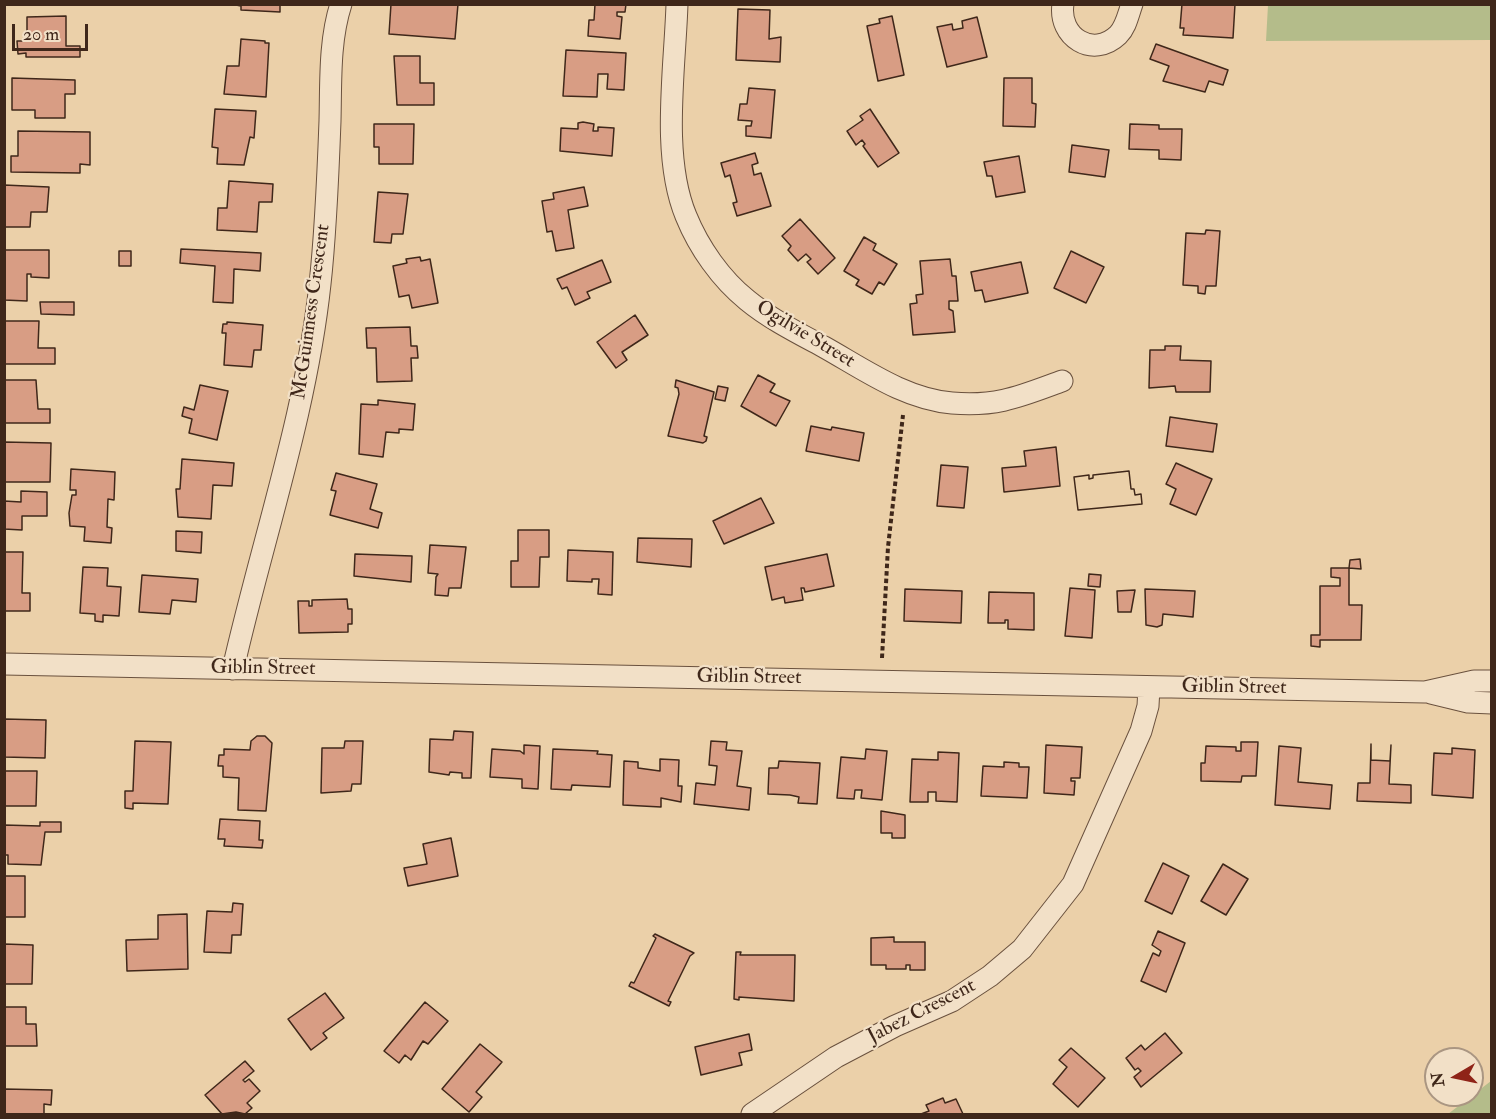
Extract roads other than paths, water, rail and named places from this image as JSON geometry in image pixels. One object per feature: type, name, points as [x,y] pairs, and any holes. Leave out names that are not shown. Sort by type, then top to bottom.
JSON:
[{"type":"street","name":"Ogilvie Street","points":[[677,4],[672,141],[677,181],[685,215],[703,249],[721,274],[746,299],[765,313],[906,393],[952,403],[1006,402],[1062,381]]},
{"type":"street","points":[[1063,4],[1062,12],[1068,33],[1084,45],[1097,46],[1118,34],[1132,4]]},
{"type":"street","name":"McGuinness Crescent","points":[[233,669],[253,581],[294,433],[311,349],[322,261],[336,10]]},
{"type":"street","name":"Giblin Street","points":[[4,664],[1425,692],[1474,681],[1491,681]]},
{"type":"street","name":"Jabez Crescent","points":[[752,1114],[836,1057],[895,1026],[952,1001],[990,976],[1022,949],[1073,884],[1141,731],[1148,706],[1149,687]]},
{"type":"street","points":[[1425,692],[1468,702],[1491,703]]}]
